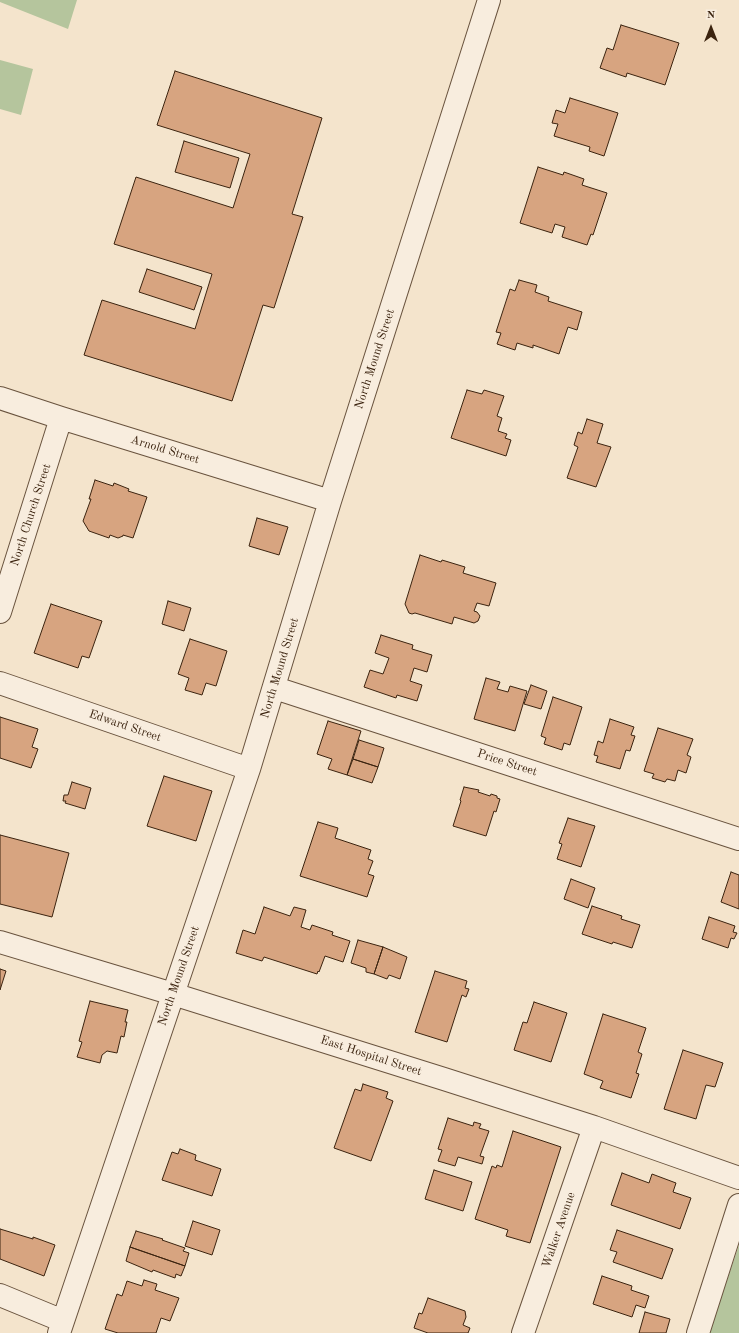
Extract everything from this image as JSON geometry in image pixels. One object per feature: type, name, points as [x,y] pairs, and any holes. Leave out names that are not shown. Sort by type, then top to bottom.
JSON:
[{"type":"street","name":"North Mound Street","points":[[61,1327],[249,769],[275,688],[330,501],[490,0]]},
{"type":"street","name":"Arnold Street","points":[[0,398],[330,501]]},
{"type":"street","name":"North Church Street","points":[[0,612],[62,418]]},
{"type":"street","name":"Edward Street","points":[[0,683],[249,769]]},
{"type":"street","name":"Price Street","points":[[275,688],[739,839]]},
{"type":"street","name":"East Hospital Street","points":[[0,942],[173,994],[594,1127],[739,1178]]},
{"type":"street","name":"Walker Avenue","points":[[523,1333],[594,1127]]},
{"type":"street","points":[[698,1333],[739,1205]]},
{"type":"street","points":[[0,1295],[61,1327]]},
{"type":"green space","points":[[0,0],[77,0],[68,29],[0,2]]},
{"type":"green space","points":[[0,60],[33,69],[21,115],[0,109]]},
{"type":"green space","points":[[739,1245],[739,1333],[709,1333]]},
{"type":"building","points":[[621,25],[679,43],[665,85],[627,73],[626,77],[600,68],[607,48],[613,50]]},
{"type":"building","points":[[175,71],[322,118],[292,214],[303,217],[274,308],[263,305],[232,401],[84,355],[102,300],[195,329],[212,274],[114,244],[136,177],[233,208],[250,154],[157,125]]},
{"type":"building","points":[[570,98],[618,113],[604,156],[589,151],[590,147],[554,136],[558,124],[552,123],[556,110],[565,113]]},
{"type":"building","points":[[184,141],[239,158],[230,188],[175,172]]},
{"type":"building","points":[[538,167],[563,175],[564,172],[584,179],[582,185],[607,193],[593,235],[591,234],[587,245],[562,237],[565,227],[555,224],[552,233],[520,223]]},
{"type":"building","points":[[147,269],[202,287],[194,310],[139,292]]},
{"type":"building","points":[[519,280],[537,285],[535,292],[549,297],[548,301],[582,312],[577,330],[568,327],[559,354],[533,345],[533,348],[517,343],[515,350],[497,344],[501,333],[496,332],[510,289],[515,291]]},
{"type":"building","points":[[467,390],[482,394],[484,390],[504,396],[497,416],[502,418],[498,431],[507,434],[505,438],[511,440],[506,456],[451,438]]},
{"type":"building","points":[[587,419],[603,424],[597,443],[611,447],[596,487],[567,478],[578,447],[574,445],[578,432],[582,434]]},
{"type":"building","points":[[95,480],[113,486],[114,483],[129,489],[128,491],[147,497],[133,538],[123,535],[118,538],[110,535],[109,538],[89,531],[83,521],[91,499],[89,499]]},
{"type":"building","points":[[257,518],[288,527],[279,555],[249,546]]},
{"type":"building","points":[[420,555],[441,562],[442,560],[465,567],[463,573],[496,583],[489,606],[477,603],[474,611],[480,616],[478,621],[474,623],[454,617],[452,624],[415,613],[409,613],[405,604]]},
{"type":"building","points":[[168,601],[191,608],[184,631],[162,624]]},
{"type":"building","points":[[51,604],[102,621],[89,658],[82,656],[78,668],[34,653]]},
{"type":"building","points":[[381,635],[413,645],[412,649],[432,655],[427,672],[414,668],[410,681],[422,685],[417,701],[397,695],[396,698],[364,687],[370,670],[383,674],[389,658],[375,653]]},
{"type":"building","points":[[190,639],[227,651],[216,686],[206,683],[202,695],[185,690],[189,678],[178,674]]},
{"type":"building","points":[[486,678],[500,682],[497,689],[508,692],[510,686],[527,691],[515,731],[474,719]]},
{"type":"building","points":[[531,685],[547,691],[541,709],[524,704]]},
{"type":"building","points":[[553,697],[582,707],[570,745],[564,743],[562,750],[544,744],[546,738],[541,736]]},
{"type":"building","points":[[0,717],[38,729],[32,747],[38,749],[31,768],[0,758]]},
{"type":"building","points":[[610,719],[634,727],[631,735],[635,736],[630,751],[626,750],[620,769],[596,762],[598,756],[594,755],[598,741],[603,743]]},
{"type":"building","points":[[328,721],[361,731],[347,775],[328,769],[332,759],[317,754]]},
{"type":"building","points":[[658,728],[693,739],[687,755],[691,757],[686,773],[678,770],[675,781],[667,779],[665,782],[652,778],[654,774],[644,771]]},
{"type":"building","points":[[359,740],[384,748],[378,767],[353,759]]},
{"type":"building","points":[[353,759],[378,767],[372,783],[347,775]]},
{"type":"building","points":[[164,776],[212,791],[196,841],[147,826]]},
{"type":"building","points":[[72,782],[91,788],[85,809],[63,801],[64,795],[68,795]]},
{"type":"building","points":[[464,787],[479,790],[478,792],[490,796],[491,794],[497,796],[497,798],[500,799],[496,812],[494,811],[486,836],[453,826]]},
{"type":"building","points":[[568,818],[595,826],[581,867],[557,859],[562,844],[559,843]]},
{"type":"building","points":[[318,822],[338,828],[335,838],[371,850],[368,859],[373,861],[368,874],[374,876],[367,897],[300,876]]},
{"type":"building","points":[[0,835],[69,853],[52,917],[0,904]]},
{"type":"building","points":[[731,872],[739,875],[739,909],[721,902]]},
{"type":"building","points":[[571,879],[595,888],[588,908],[564,899]]},
{"type":"building","points":[[592,906],[622,916],[621,919],[640,925],[632,948],[613,942],[612,944],[582,934]]},
{"type":"building","points":[[264,907],[290,916],[294,907],[306,910],[301,927],[310,930],[312,925],[333,932],[332,935],[350,941],[343,962],[325,956],[317,974],[264,957],[262,961],[236,953],[243,930],[255,934]]},
{"type":"building","points":[[709,917],[735,926],[733,932],[737,933],[734,939],[731,938],[728,948],[702,939]]},
{"type":"building","points":[[358,940],[383,947],[374,974],[366,972],[366,968],[351,963]]},
{"type":"building","points":[[383,947],[407,957],[400,979],[389,975],[387,979],[374,974]]},
{"type":"building","points":[[0,969],[6,971],[0,990]]},
{"type":"building","points":[[435,971],[467,981],[465,988],[469,989],[466,997],[462,995],[447,1042],[415,1032]]},
{"type":"building","points":[[90,1001],[128,1010],[125,1022],[127,1022],[124,1037],[121,1036],[117,1053],[107,1051],[102,1055],[100,1063],[77,1057],[82,1042],[79,1041]]},
{"type":"building","points":[[534,1002],[567,1013],[551,1062],[514,1050],[523,1022],[527,1023]]},
{"type":"building","points":[[603,1014],[646,1028],[638,1052],[642,1054],[636,1073],[639,1074],[631,1098],[600,1088],[603,1081],[584,1074]]},
{"type":"building","points":[[683,1050],[723,1063],[715,1087],[706,1085],[696,1119],[664,1109]]},
{"type":"building","points":[[363,1084],[388,1092],[386,1098],[393,1101],[371,1161],[334,1148],[355,1089],[361,1091]]},
{"type":"building","points":[[448,1118],[473,1126],[474,1122],[481,1124],[479,1128],[489,1131],[480,1156],[484,1157],[482,1164],[458,1157],[455,1166],[438,1161],[442,1150],[438,1149]]},
{"type":"building","points":[[513,1131],[561,1147],[530,1243],[506,1236],[508,1230],[475,1219],[492,1166],[496,1168],[497,1165],[502,1167]]},
{"type":"building","points":[[180,1149],[196,1155],[195,1160],[221,1169],[212,1196],[162,1180],[172,1152],[178,1154]]},
{"type":"building","points":[[434,1170],[472,1182],[463,1211],[425,1199]]},
{"type":"building","points":[[622,1173],[649,1183],[652,1174],[676,1183],[673,1192],[691,1198],[680,1229],[611,1205]]},
{"type":"building","points":[[193,1221],[220,1230],[212,1255],[185,1246]]},
{"type":"building","points":[[0,1229],[33,1239],[33,1237],[55,1245],[44,1276],[0,1259]]},
{"type":"building","points":[[617,1230],[673,1249],[662,1279],[613,1262],[617,1252],[610,1250]]},
{"type":"building","points":[[136,1231],[163,1239],[162,1240],[185,1248],[183,1251],[189,1253],[185,1266],[130,1247]]},
{"type":"building","points":[[130,1247],[185,1266],[181,1276],[176,1274],[175,1278],[153,1270],[152,1272],[126,1261]]},
{"type":"building","points":[[602,1276],[632,1286],[631,1290],[649,1296],[645,1308],[636,1305],[632,1317],[593,1304]]},
{"type":"building","points":[[144,1280],[157,1284],[155,1290],[179,1298],[170,1321],[161,1318],[156,1333],[118,1333],[105,1329],[117,1294],[122,1296],[127,1281],[142,1286]]},
{"type":"building","points":[[428,1298],[465,1311],[466,1317],[463,1325],[470,1328],[468,1333],[428,1333],[414,1328],[419,1313],[422,1314]]},
{"type":"building","points":[[645,1312],[670,1319],[666,1333],[639,1333]]}]
